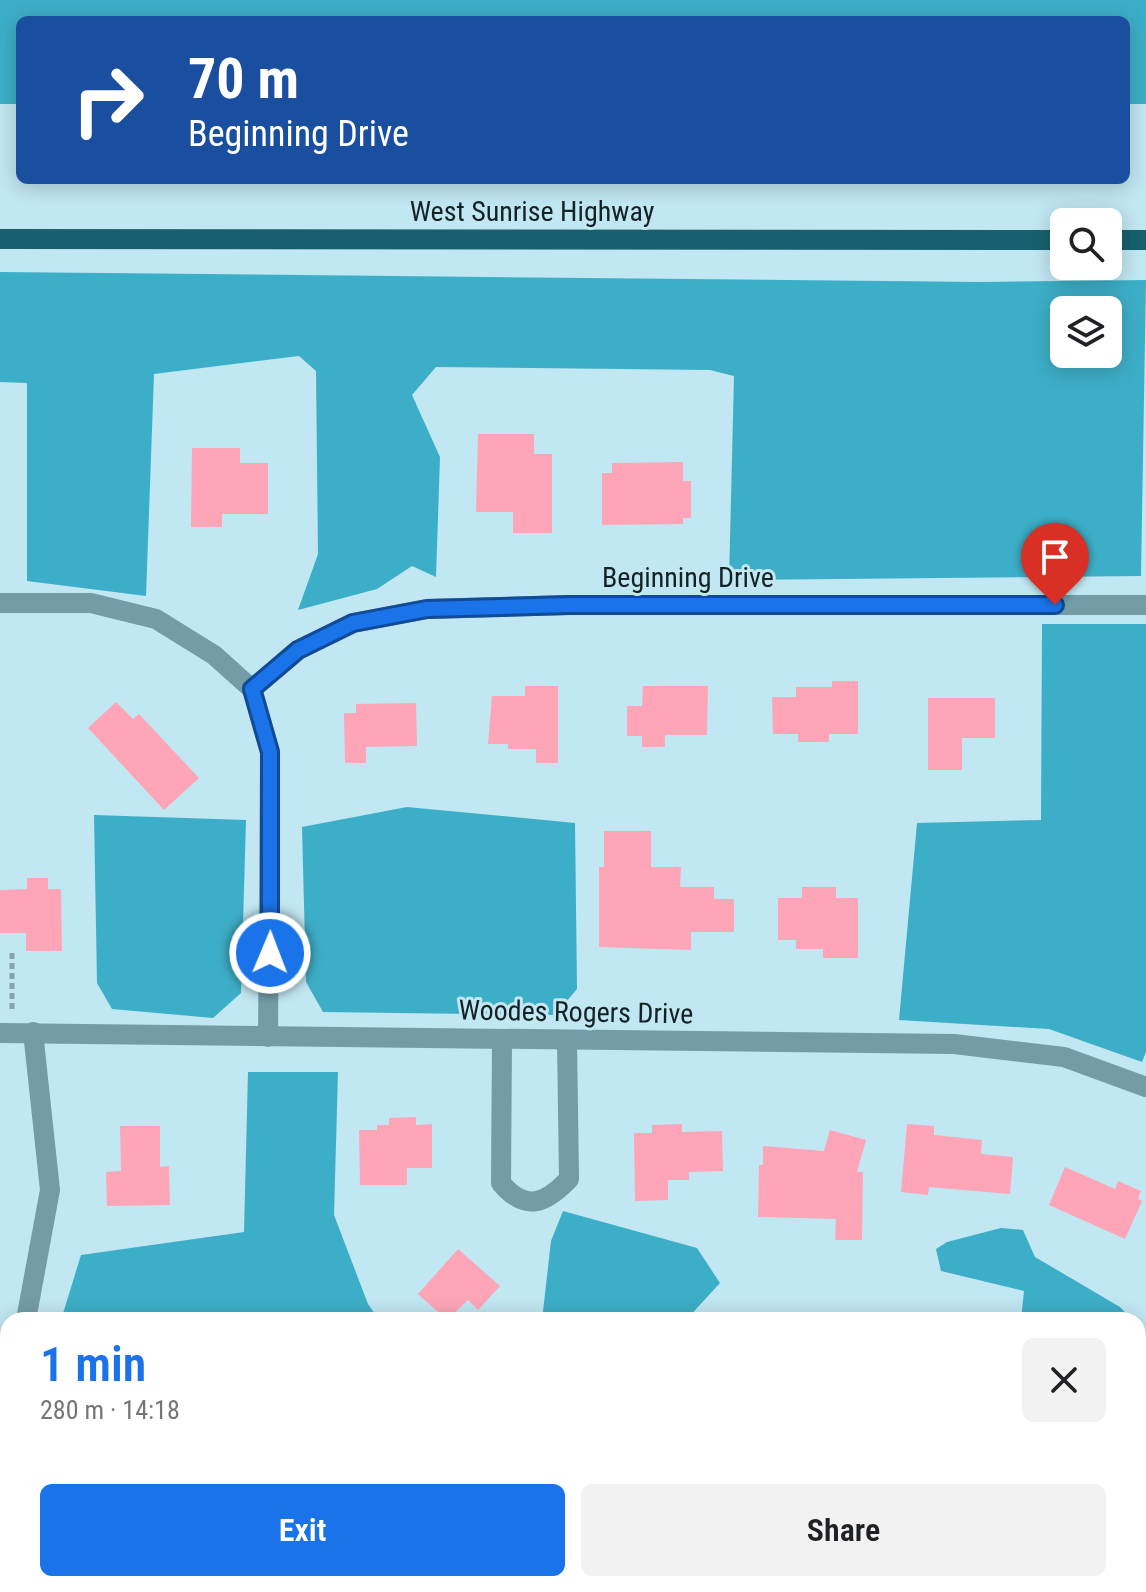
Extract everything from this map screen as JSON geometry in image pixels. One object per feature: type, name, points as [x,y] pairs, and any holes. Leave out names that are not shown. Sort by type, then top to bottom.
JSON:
[{"type":"main road","name":"West Sunrise Highway","points":[[0,239],[1050,240]]},
{"type":"main road","points":[[1122,240],[1146,240]]},
{"type":"street","points":[[0,603],[91,603],[156,619],[214,655],[252,689],[270,752],[268,1037]]},
{"type":"street","name":"Beginning Drive","points":[[252,689],[298,650],[353,623],[427,609],[569,605],[1146,605]]},
{"type":"street","points":[[27,1312],[50,1190],[33,1032]]},
{"type":"street","name":"Woodes Rogers Drive","points":[[6,1033],[954,1044],[1064,1057],[1146,1087]]},
{"type":"street","points":[[502,1039],[501,1183],[510,1193],[533,1202],[550,1199],[569,1179],[567,1040]]},
{"type":"path","points":[[6,1033],[12,953]]},
{"type":"shaded area","points":[[0,0],[1146,0],[1146,104],[1130,104],[1130,16],[16,16],[16,104],[0,104]]},
{"type":"shaded area","points":[[0,272],[980,282],[1146,280],[1141,576],[729,580],[734,376],[710,370],[436,367],[412,395],[440,457],[436,577],[412,566],[377,589],[298,610],[318,554],[316,371],[299,356],[154,374],[146,596],[27,581],[27,383],[0,382]]},
{"type":"shaded area","points":[[1042,624],[1146,624],[1146,1052],[1142,1062],[1049,1029],[899,1020],[917,823],[1041,820]]},
{"type":"shaded area","points":[[407,807],[575,823],[577,989],[555,1015],[323,1012],[306,982],[302,827]]},
{"type":"shaded area","points":[[94,815],[246,820],[241,993],[213,1018],[112,1009],[97,983]]},
{"type":"shaded area","points":[[248,1072],[338,1072],[334,1215],[374,1312],[63,1312],[81,1255],[244,1232]]},
{"type":"shaded area","points":[[563,1211],[697,1248],[720,1283],[693,1312],[543,1312],[551,1241]]},
{"type":"shaded area","points":[[1001,1228],[1023,1230],[1035,1257],[1125,1312],[1022,1312],[1024,1291],[941,1271],[936,1249],[947,1242]]},
{"type":"building","points":[[478,434],[534,434],[534,454],[552,454],[552,533],[513,533],[513,512],[476,512]]},
{"type":"building","points":[[192,448],[240,448],[240,463],[268,463],[268,514],[222,514],[222,527],[191,527]]},
{"type":"building","points":[[683,462],[683,481],[691,481],[691,518],[683,518],[683,524],[602,525],[602,473],[612,473],[612,463]]},
{"type":"building","points":[[832,681],[858,681],[858,734],[829,734],[829,742],[798,742],[798,734],[773,734],[772,697],[796,697],[796,687],[832,687]]},
{"type":"building","points":[[525,686],[558,686],[558,763],[536,763],[536,749],[508,749],[508,744],[488,744],[492,696],[525,696]]},
{"type":"building","points":[[643,686],[708,686],[707,735],[665,735],[665,747],[642,747],[642,736],[627,736],[627,706],[642,706]]},
{"type":"building","points":[[928,698],[995,698],[995,738],[962,738],[962,770],[928,770]]},
{"type":"building","points":[[116,702],[133,719],[139,714],[199,778],[164,810],[88,728]]},
{"type":"building","points":[[416,703],[417,746],[366,747],[366,763],[345,763],[344,713],[356,713],[356,704]]},
{"type":"building","points":[[604,831],[651,831],[651,867],[681,867],[680,887],[714,887],[714,899],[734,899],[734,932],[691,932],[691,950],[599,947],[599,867],[604,867]]},
{"type":"building","points":[[27,878],[48,878],[48,889],[61,889],[62,951],[26,951],[26,933],[0,933],[0,890],[27,889]]},
{"type":"building","points":[[802,887],[836,887],[836,898],[858,898],[858,958],[823,958],[823,949],[796,949],[796,940],[778,940],[778,898],[802,898]]},
{"type":"building","points":[[416,1117],[416,1125],[432,1124],[432,1168],[407,1168],[407,1185],[360,1185],[359,1130],[377,1130],[377,1125],[389,1125],[389,1118]]},
{"type":"building","points":[[682,1124],[682,1132],[722,1131],[723,1171],[689,1172],[689,1180],[668,1180],[668,1200],[635,1201],[634,1133],[652,1133],[652,1125]]},
{"type":"building","points":[[907,1124],[934,1126],[934,1135],[982,1140],[981,1154],[1013,1157],[1010,1194],[929,1187],[928,1195],[901,1192]]},
{"type":"building","points":[[120,1126],[160,1126],[160,1167],[169,1166],[170,1205],[107,1206],[106,1172],[121,1171]]},
{"type":"building","points":[[830,1130],[866,1140],[857,1172],[863,1172],[862,1240],[835,1240],[836,1219],[758,1217],[759,1165],[763,1165],[763,1146],[824,1151]]},
{"type":"building","points":[[1065,1167],[1115,1189],[1118,1181],[1141,1191],[1138,1199],[1142,1201],[1125,1239],[1049,1205]]},
{"type":"building","points":[[458,1249],[500,1286],[478,1310],[468,1300],[455,1312],[438,1312],[418,1294]]},
{"type":"route","points":[[270,953],[270,752],[252,689],[298,650],[353,623],[427,609],[569,605],[1055,605]]}]
